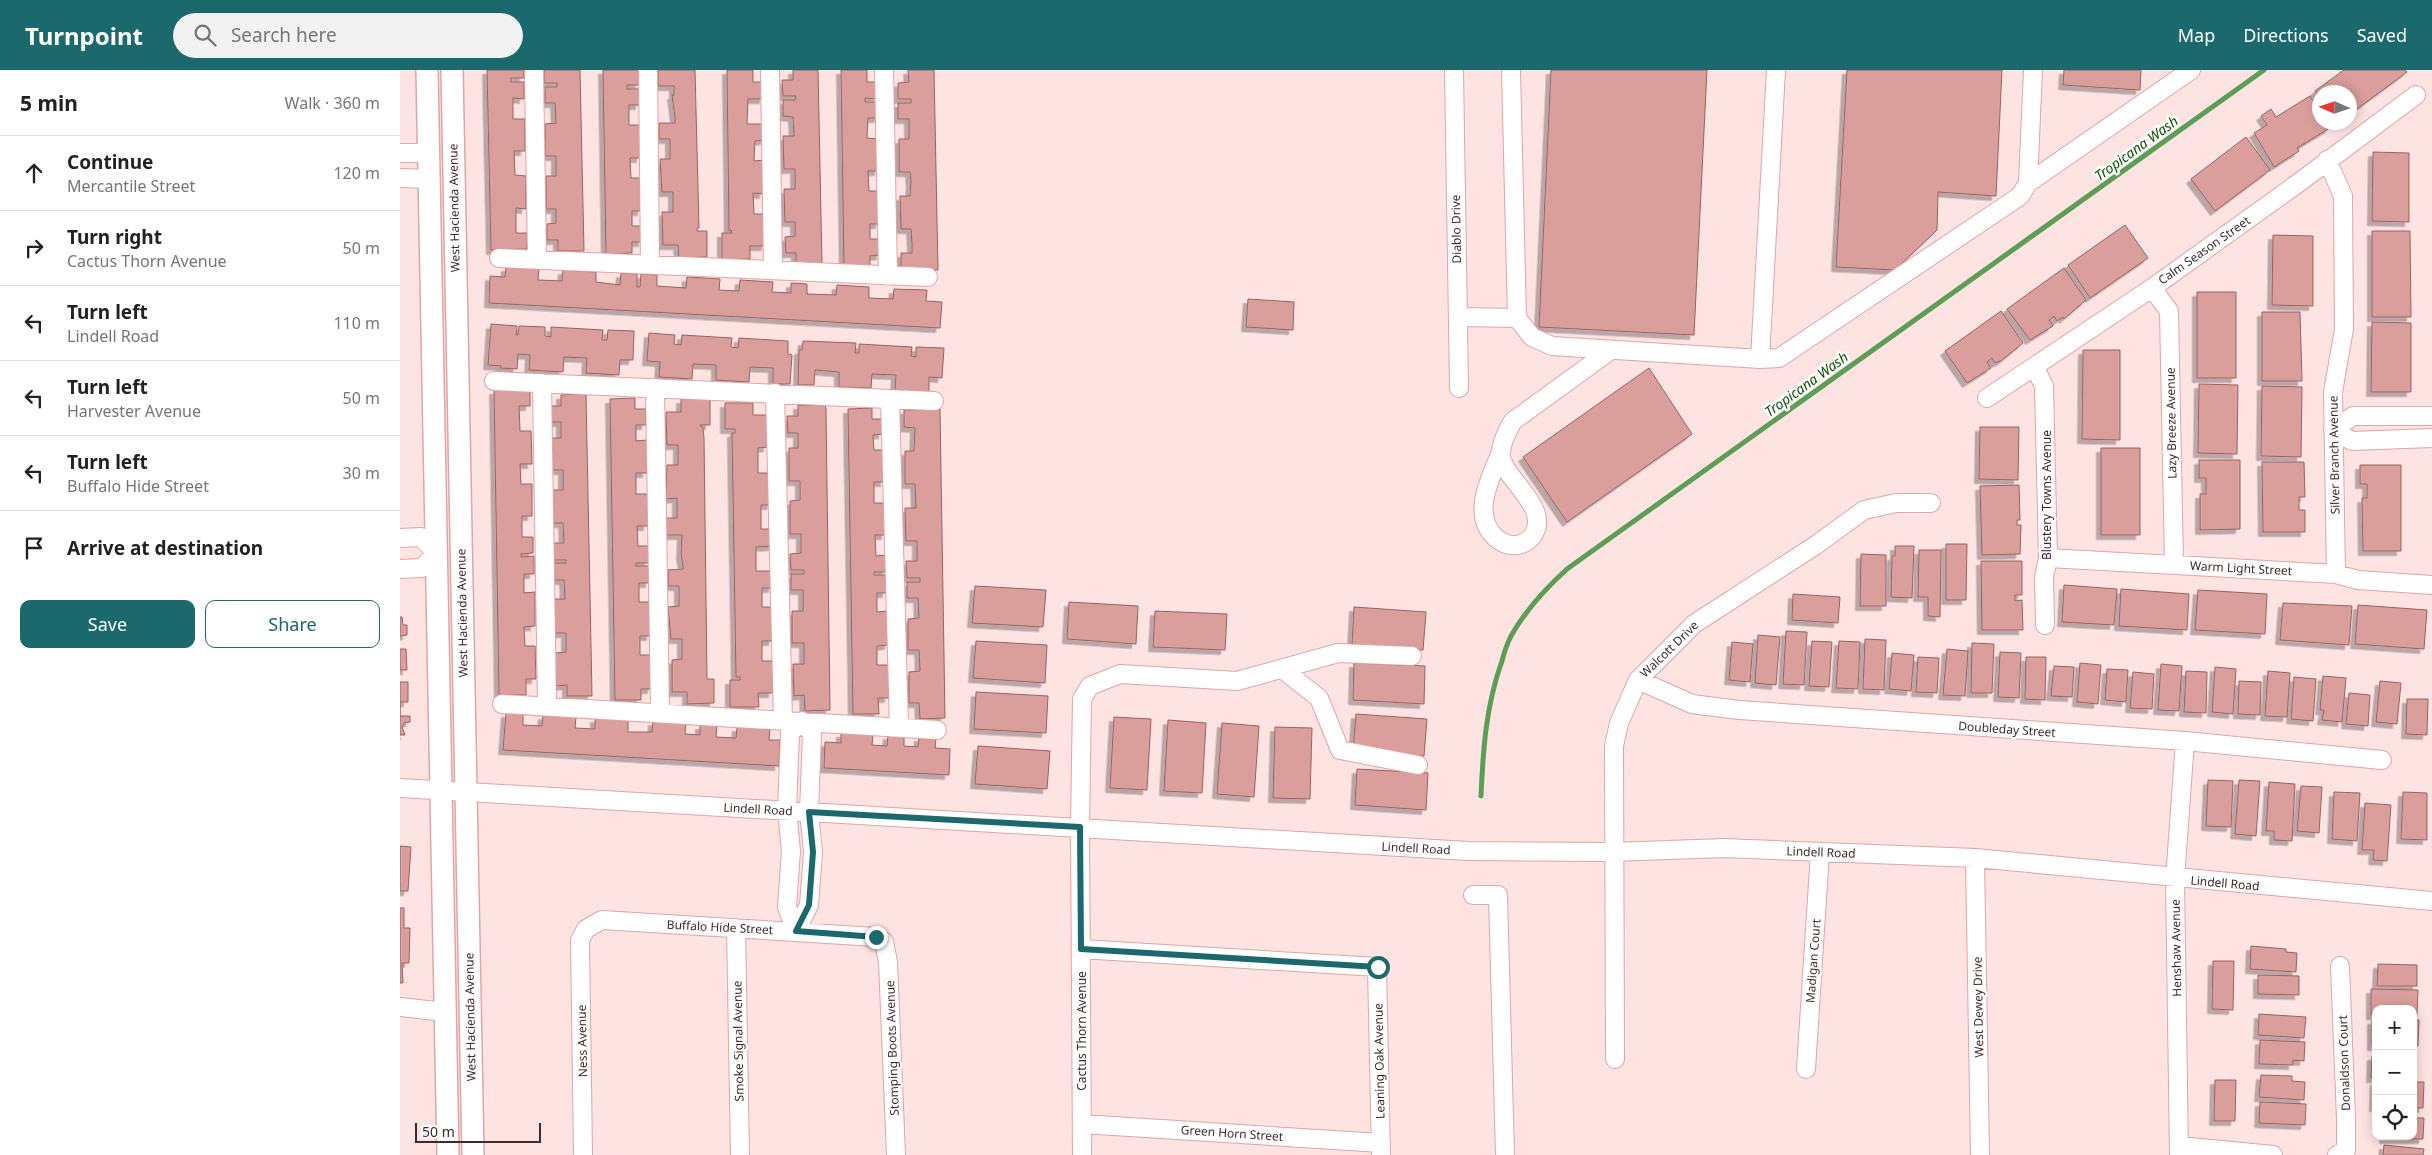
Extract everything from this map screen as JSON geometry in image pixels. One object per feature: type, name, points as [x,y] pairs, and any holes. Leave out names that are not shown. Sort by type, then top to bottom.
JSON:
[{"type":"main road","name":"West Hacienda Avenue","points":[[427,70],[448,1155]]},
{"type":"main road","name":"West Hacienda Avenue","points":[[452,70],[473,1155]]},
{"type":"main road","points":[[429,153],[453,153]]},
{"type":"main road","points":[[429,179],[454,180]]},
{"type":"main road","points":[[436,553],[461,552]]},
{"type":"street","points":[[534,70],[537,260]]},
{"type":"street","points":[[648,70],[650,265]]},
{"type":"street","points":[[770,70],[773,270]]},
{"type":"street","points":[[884,70],[888,276]]},
{"type":"street","name":"Diablo Drive","points":[[1454,70],[1459,388]]},
{"type":"street","points":[[1511,70],[1517,318],[1532,337],[1552,346],[1760,359],[1779,358],[2020,196],[2028,183],[2190,70]]},
{"type":"street","points":[[1760,359],[1776,70]]},
{"type":"street","points":[[2028,183],[2033,70]]},
{"type":"street","name":"Calm Season Street","points":[[1988,398],[2152,288],[2416,95]]},
{"type":"street","points":[[400,153],[429,153]]},
{"type":"street","name":"Silver Branch Avenue","points":[[2327,160],[2343,196],[2344,329],[2333,392],[2336,574]]},
{"type":"street","points":[[400,178],[429,179]]},
{"type":"street","points":[[499,258],[928,277]]},
{"type":"street","name":"Lazy Breeze Avenue","points":[[2152,288],[2169,311],[2174,564]]},
{"type":"street","points":[[1458,317],[1517,318]]},
{"type":"street","points":[[1502,452],[1505,467],[1523,490],[1536,517],[1535,532],[1523,544],[1516,545],[1502,542],[1493,534],[1484,508],[1486,491],[1502,452],[1508,429],[1513,421],[1611,350]]},
{"type":"street","name":"Blustery Towns Avenue","points":[[2035,368],[2044,386],[2048,558],[2044,577],[2044,625]]},
{"type":"street","points":[[494,381],[934,401]]},
{"type":"street","points":[[542,383],[547,706]]},
{"type":"street","points":[[655,388],[660,713]]},
{"type":"street","points":[[775,393],[783,720]]},
{"type":"street","points":[[890,398],[899,727]]},
{"type":"street","points":[[2432,416],[2353,416],[2334,430],[2352,441],[2432,438]]},
{"type":"street","name":"Walcott Drive","points":[[1615,1059],[1614,746],[1618,723],[1638,680],[1694,624],[1816,544],[1864,510],[1896,503],[1931,503]]},
{"type":"street","points":[[400,538],[421,537],[436,553],[422,568],[400,569]]},
{"type":"street","name":"Warm Light Street","points":[[2048,558],[2336,574],[2358,580],[2429,585]]},
{"type":"street","name":"Cactus Thorn Avenue","points":[[1082,1155],[1080,827],[1082,699],[1090,686],[1120,674],[1237,680],[1338,653],[1412,656]]},
{"type":"street","points":[[1282,669],[1319,698],[1340,750],[1418,765]]},
{"type":"street","name":"Doubleday Street","points":[[1638,680],[1692,704],[1740,710],[2184,741],[2382,760]]},
{"type":"street","points":[[502,704],[937,730]]},
{"type":"street","points":[[796,931],[787,907],[791,851],[787,810],[790,733],[802,721]]},
{"type":"street","points":[[796,931],[809,905],[813,852],[809,812],[812,734],[802,721]]},
{"type":"street","name":"Henshaw Avenue","points":[[2179,1151],[2174,879],[2184,741]]},
{"type":"street","name":"Lindell Road","points":[[400,788],[441,792],[1080,827],[1422,849],[1613,852],[1724,848],[1975,858],[2174,879],[2432,901]]},
{"type":"street","name":"Madigan Court","points":[[1806,1070],[1820,852]]},
{"type":"street","name":"West Dewey Drive","points":[[1975,858],[1980,1155]]},
{"type":"street","points":[[1473,895],[1498,895],[1505,1155]]},
{"type":"street","name":"Buffalo Hide Street","points":[[586,929],[602,920],[876,937],[884,942]]},
{"type":"street","name":"Smoke Signal Avenue","points":[[736,928],[740,1155]]},
{"type":"street","name":"Ness Avenue","points":[[583,1155],[580,940],[586,929]]},
{"type":"street","name":"Stomping Boots Avenue","points":[[884,942],[888,962],[896,1155]]},
{"type":"street","name":"Leaning Oak Avenue","points":[[1081,949],[1378,967],[1381,1149]]},
{"type":"street","name":"Donaldson Court","points":[[2337,1155],[2346,1150],[2340,966]]},
{"type":"street","points":[[400,1007],[445,1012]]},
{"type":"street","name":"Green Horn Street","points":[[1082,1124],[1381,1149]]},
{"type":"street","points":[[2179,1151],[2273,1155]]},
{"type":"building","points":[[487,70],[524,70],[524,78],[511,78],[511,82],[524,82],[524,99],[513,98],[513,119],[525,119],[525,151],[514,151],[515,175],[526,176],[526,209],[516,208],[516,233],[527,233],[527,249],[491,250]]},
{"type":"building","points":[[544,70],[580,70],[584,251],[558,251],[558,240],[547,240],[547,224],[556,223],[556,209],[546,209],[546,176],[556,176],[556,156],[545,156],[545,124],[556,123],[555,103],[545,103],[545,87],[557,87],[557,83],[544,83]]},
{"type":"building","points":[[603,70],[640,70],[640,85],[627,85],[627,89],[640,89],[640,105],[629,105],[629,125],[641,125],[641,158],[630,158],[631,178],[642,178],[642,211],[632,211],[632,226],[642,226],[643,242],[632,242],[632,253],[606,254]]},
{"type":"building","points":[[658,70],[695,70],[699,228],[697,228],[697,231],[707,231],[707,257],[679,258],[678,245],[663,245],[662,212],[673,212],[673,192],[662,192],[660,159],[670,159],[670,139],[659,139],[659,123],[675,123],[675,117],[672,95],[674,95],[674,86],[658,86]]},
{"type":"building","points":[[727,70],[753,70],[753,82],[764,82],[764,99],[748,99],[747,124],[765,124],[765,140],[755,141],[754,161],[765,160],[764,194],[753,193],[754,214],[765,214],[766,246],[750,246],[750,259],[722,260],[722,233],[732,233],[731,230],[729,231]]},
{"type":"building","points":[[793,70],[818,70],[822,264],[796,264],[796,253],[786,253],[785,237],[795,236],[795,222],[785,222],[784,189],[795,189],[795,169],[784,169],[783,136],[794,136],[793,117],[783,116],[783,100],[795,100],[796,96],[783,96],[782,80],[793,80]]},
{"type":"building","points":[[841,70],[867,70],[867,82],[878,82],[878,99],[865,98],[865,102],[878,102],[879,118],[868,118],[867,138],[879,139],[879,171],[868,171],[869,191],[880,191],[880,224],[870,224],[870,239],[881,239],[881,255],[870,256],[870,267],[844,267]]},
{"type":"building","points":[[908,70],[934,70],[938,270],[901,270],[901,253],[912,253],[911,229],[901,229],[900,196],[910,196],[910,172],[899,172],[899,139],[909,139],[909,119],[898,119],[898,103],[911,103],[911,99],[898,99],[898,83],[909,82]]},
{"type":"building","points":[[1551,70],[1707,70],[1694,335],[1539,327]]},
{"type":"building","points":[[1847,70],[2002,70],[1996,196],[1938,192],[1937,230],[1895,270],[1836,267]]},
{"type":"building","points":[[2064,70],[2141,70],[2140,90],[2063,85]]},
{"type":"building","points":[[2344,70],[2405,70],[2407,72],[2357,109],[2357,85],[2323,85]]},
{"type":"building","points":[[2310,96],[2312,99],[2312,130],[2327,130],[2297,148],[2299,151],[2274,167],[2254,133],[2267,125],[2261,116],[2271,109],[2276,117]]},
{"type":"building","points":[[2246,137],[2270,170],[2215,211],[2191,179]]},
{"type":"building","points":[[2373,152],[2409,153],[2409,222],[2372,221]]},
{"type":"building","points":[[2125,225],[2148,258],[2090,298],[2068,265]]},
{"type":"building","points":[[2372,231],[2410,231],[2411,317],[2372,317]]},
{"type":"building","points":[[2273,235],[2313,236],[2313,306],[2272,305]]},
{"type":"building","points":[[506,267],[539,269],[538,280],[562,281],[563,270],[596,272],[596,282],[620,285],[621,273],[637,274],[637,287],[640,287],[641,274],[657,275],[657,286],[686,288],[687,277],[720,279],[719,290],[739,291],[740,280],[773,282],[772,292],[791,293],[791,283],[807,284],[807,294],[836,295],[837,285],[869,287],[869,298],[893,299],[894,289],[927,290],[926,301],[942,302],[940,328],[489,303],[490,276],[505,277]]},
{"type":"building","points":[[2064,268],[2086,300],[2064,319],[2063,317],[2057,321],[2054,316],[2049,320],[2053,326],[2030,340],[2007,309]]},
{"type":"building","points":[[2197,292],[2236,292],[2236,378],[2197,378]]},
{"type":"building","points":[[1248,299],[1294,302],[1293,330],[1246,327]]},
{"type":"building","points":[[2001,311],[2023,343],[2001,361],[1995,363],[1992,358],[1987,362],[1991,368],[1967,383],[1945,351]]},
{"type":"building","points":[[2262,312],[2300,312],[2302,381],[2262,381]]},
{"type":"building","points":[[2372,322],[2411,323],[2411,392],[2371,392]]},
{"type":"building","points":[[491,324],[517,326],[516,335],[518,335],[519,326],[545,327],[545,336],[551,337],[551,327],[603,330],[602,340],[607,340],[608,330],[634,331],[633,360],[620,360],[619,375],[586,373],[587,358],[564,357],[563,372],[529,370],[530,355],[518,354],[517,369],[488,365]]},
{"type":"building","points":[[649,333],[675,335],[674,344],[681,345],[682,335],[732,338],[731,347],[738,348],[739,338],[788,341],[788,354],[792,355],[790,384],[773,384],[773,368],[750,367],[749,382],[716,380],[716,365],[693,364],[692,379],[659,377],[660,362],[647,361]]},
{"type":"building","points":[[803,341],[856,343],[855,353],[859,353],[859,344],[912,347],[911,356],[916,357],[916,347],[944,348],[942,378],[929,377],[929,392],[895,390],[896,375],[872,374],[871,388],[839,387],[839,372],[815,370],[814,385],[798,385],[799,350],[802,350]]},
{"type":"building","points":[[2083,350],[2120,350],[2120,440],[2082,439]]},
{"type":"building","points":[[1649,368],[1692,434],[1567,522],[1523,457]]},
{"type":"building","points":[[2199,384],[2238,385],[2237,454],[2198,453]]},
{"type":"building","points":[[2262,386],[2302,387],[2301,457],[2261,456]]},
{"type":"building","points":[[494,390],[530,390],[530,406],[519,406],[520,431],[531,431],[532,464],[520,464],[521,484],[532,484],[532,516],[522,516],[522,537],[533,537],[533,553],[521,554],[521,557],[534,556],[534,574],[524,574],[524,593],[535,592],[535,626],[524,627],[525,646],[535,646],[536,679],[526,679],[526,695],[499,695]]},
{"type":"building","points":[[586,394],[592,696],[567,696],[567,685],[556,686],[555,653],[566,652],[566,633],[554,633],[554,599],[565,599],[564,580],[554,580],[553,563],[566,563],[566,560],[553,560],[553,543],[564,543],[563,523],[553,523],[552,490],[563,490],[563,470],[552,470],[551,438],[561,438],[561,422],[551,422],[551,406],[561,406],[561,395]]},
{"type":"building","points":[[635,398],[635,409],[646,409],[646,425],[636,425],[636,441],[647,440],[647,473],[636,473],[636,494],[648,494],[648,526],[637,526],[638,546],[649,546],[649,563],[636,563],[636,566],[650,566],[650,583],[639,583],[639,602],[650,602],[651,636],[640,636],[640,655],[652,655],[652,689],[641,689],[641,700],[615,700],[610,399]]},
{"type":"building","points":[[681,399],[710,399],[710,425],[700,425],[703,428],[704,438],[707,679],[714,679],[714,703],[687,704],[687,692],[672,692],[672,660],[682,659],[682,639],[671,639],[668,607],[679,606],[679,586],[668,586],[668,570],[683,569],[683,566],[681,554],[682,535],[666,535],[666,518],[677,518],[677,498],[666,499],[667,465],[678,465],[678,445],[667,445],[666,412],[681,412]]},
{"type":"building","points":[[725,403],[753,403],[753,415],[768,415],[768,447],[758,448],[758,473],[769,473],[772,505],[761,505],[761,529],[773,529],[773,546],[756,547],[756,571],[773,571],[773,588],[762,588],[762,607],[774,607],[773,641],[762,641],[762,661],[773,661],[773,693],[758,693],[759,707],[730,707],[730,680],[740,680],[740,677],[736,677],[732,433],[735,433],[735,429],[725,429]]},
{"type":"building","points":[[798,405],[825,405],[826,409],[830,710],[805,711],[804,695],[794,696],[793,664],[804,664],[804,643],[792,643],[792,611],[803,611],[803,590],[791,590],[791,574],[804,574],[804,570],[791,570],[790,554],[801,553],[801,534],[790,534],[790,501],[800,500],[800,481],[789,481],[789,448],[798,448],[798,433],[788,433],[787,416],[798,416]]},
{"type":"building","points":[[872,408],[872,419],[883,419],[883,434],[873,435],[874,450],[884,450],[885,482],[874,482],[874,503],[886,503],[886,535],[875,535],[876,556],[887,555],[887,572],[874,572],[874,575],[887,575],[887,593],[877,593],[877,612],[888,611],[889,645],[877,646],[877,665],[889,665],[889,698],[878,698],[879,714],[853,714],[848,409]]},
{"type":"building","points":[[940,409],[945,718],[920,719],[919,703],[909,703],[909,672],[920,671],[919,650],[908,650],[908,619],[919,618],[918,598],[907,598],[907,582],[920,582],[920,578],[907,578],[906,561],[917,561],[917,541],[906,541],[905,508],[916,508],[915,484],[905,484],[905,451],[914,451],[915,428],[904,427],[904,410]]},
{"type":"building","points":[[1980,427],[2019,427],[2018,480],[1979,479]]},
{"type":"building","points":[[2101,448],[2140,448],[2140,535],[2101,535]]},
{"type":"building","points":[[2199,460],[2240,460],[2240,529],[2200,530],[2200,494],[2206,494],[2206,478],[2199,478]]},
{"type":"building","points":[[2262,462],[2304,462],[2305,497],[2299,497],[2299,510],[2305,510],[2305,532],[2263,532]]},
{"type":"building","points":[[2360,465],[2401,465],[2401,551],[2363,551],[2362,498],[2367,498],[2367,484],[2360,484]]},
{"type":"building","points":[[2019,485],[2020,520],[2017,520],[2017,525],[2021,525],[2020,554],[1982,555],[1980,486]]},
{"type":"building","points":[[1946,544],[1967,544],[1966,600],[1946,600]]},
{"type":"building","points":[[1895,546],[1914,546],[1912,598],[1891,597],[1892,556],[1895,556]]},
{"type":"building","points":[[1919,550],[1941,550],[1940,617],[1928,616],[1928,597],[1918,597]]},
{"type":"building","points":[[1861,554],[1886,555],[1886,606],[1860,606]]},
{"type":"building","points":[[1981,561],[2022,561],[2022,595],[2015,595],[2015,601],[2022,600],[2023,630],[1982,630]]},
{"type":"building","points":[[2064,585],[2117,589],[2114,625],[2062,622]]},
{"type":"building","points":[[975,586],[1046,590],[1043,627],[972,623]]},
{"type":"building","points":[[2121,589],[2189,594],[2187,630],[2119,626]]},
{"type":"building","points":[[2198,590],[2267,594],[2265,634],[2195,630]]},
{"type":"building","points":[[1793,594],[1840,597],[1838,623],[1792,620]]},
{"type":"building","points":[[1069,602],[1138,606],[1136,644],[1067,639]]},
{"type":"building","points":[[2283,603],[2352,606],[2349,645],[2280,640]]},
{"type":"building","points":[[2358,605],[2427,610],[2424,649],[2355,644]]},
{"type":"building","points":[[1354,607],[1426,612],[1423,650],[1352,645]]},
{"type":"building","points":[[1155,611],[1227,614],[1225,650],[1153,647]]},
{"type":"building","points":[[400,617],[402,617],[403,625],[407,625],[407,635],[400,636]]},
{"type":"building","points":[[1786,631],[1807,632],[1804,685],[1783,684]]},
{"type":"building","points":[[1758,635],[1780,637],[1776,685],[1755,683]]},
{"type":"building","points":[[1865,639],[1886,640],[1884,690],[1863,689]]},
{"type":"building","points":[[976,641],[1047,645],[1045,683],[973,678]]},
{"type":"building","points":[[1812,641],[1832,642],[1829,687],[1809,686]]},
{"type":"building","points":[[1839,641],[1860,642],[1858,689],[1836,688]]},
{"type":"building","points":[[1732,642],[1753,644],[1750,682],[1729,680]]},
{"type":"building","points":[[1972,643],[1994,644],[1992,693],[1971,693]]},
{"type":"building","points":[[400,649],[406,649],[407,670],[400,670]]},
{"type":"building","points":[[1947,649],[1968,651],[1965,696],[1943,695]]},
{"type":"building","points":[[2000,652],[2021,653],[2019,698],[1998,697]]},
{"type":"building","points":[[1892,653],[1914,655],[1911,691],[1889,689]]},
{"type":"building","points":[[1918,657],[1939,658],[1937,693],[1916,692]]},
{"type":"building","points":[[2026,657],[2046,657],[2045,700],[2025,699]]},
{"type":"building","points":[[1354,663],[1425,666],[1424,704],[1353,700]]},
{"type":"building","points":[[2080,663],[2101,665],[2098,704],[2077,702]]},
{"type":"building","points":[[2161,664],[2182,666],[2179,711],[2158,710]]},
{"type":"building","points":[[2054,666],[2074,667],[2072,697],[2051,696]]},
{"type":"building","points":[[2215,667],[2236,669],[2233,714],[2212,712]]},
{"type":"building","points":[[2107,669],[2128,670],[2126,702],[2105,700]]},
{"type":"building","points":[[2186,671],[2207,672],[2206,713],[2184,712]]},
{"type":"building","points":[[2268,671],[2290,673],[2287,717],[2265,716]]},
{"type":"building","points":[[2133,672],[2154,674],[2152,709],[2130,708]]},
{"type":"building","points":[[2323,676],[2346,678],[2342,722],[2322,720],[2324,710],[2320,710]]},
{"type":"building","points":[[2294,677],[2316,679],[2313,721],[2291,719]]},
{"type":"building","points":[[2239,681],[2261,682],[2260,715],[2238,714]]},
{"type":"building","points":[[2380,681],[2401,683],[2397,724],[2376,722]]},
{"type":"building","points":[[400,682],[408,682],[408,702],[400,702]]},
{"type":"building","points":[[976,692],[1048,696],[1046,733],[974,729]]},
{"type":"building","points":[[2349,693],[2370,695],[2368,726],[2346,724]]},
{"type":"building","points":[[2407,699],[2428,699],[2427,735],[2406,734]]},
{"type":"building","points":[[506,713],[523,714],[523,725],[542,726],[543,715],[576,717],[575,728],[595,729],[595,718],[628,720],[628,732],[652,732],[653,721],[686,723],[685,734],[700,735],[700,725],[717,725],[716,737],[736,738],[737,727],[770,729],[769,740],[780,740],[779,766],[503,750]]},
{"type":"building","points":[[1356,714],[1427,719],[1424,756],[1353,751]]},
{"type":"building","points":[[400,716],[410,716],[410,722],[404,723],[402,727],[405,735],[400,735]]},
{"type":"building","points":[[1114,717],[1151,719],[1147,790],[1110,788]]},
{"type":"building","points":[[1168,720],[1206,723],[1202,793],[1164,791]]},
{"type":"building","points":[[1222,723],[1259,726],[1254,797],[1217,794]]},
{"type":"building","points":[[1275,727],[1312,728],[1310,799],[1273,798]]},
{"type":"building","points":[[841,733],[873,735],[872,745],[887,746],[888,735],[904,736],[904,746],[918,747],[919,737],[936,738],[935,748],[950,749],[949,775],[824,768],[825,742],[841,743]]},
{"type":"building","points":[[978,746],[1050,751],[1047,789],[975,784]]},
{"type":"building","points":[[1357,769],[1428,773],[1426,810],[1355,805]]},
{"type":"building","points":[[2208,780],[2233,781],[2231,827],[2206,826]]},
{"type":"building","points":[[2239,780],[2260,781],[2256,836],[2235,834]]},
{"type":"building","points":[[2269,782],[2295,784],[2292,841],[2274,840],[2274,831],[2266,831]]},
{"type":"building","points":[[2301,786],[2322,787],[2319,833],[2297,831]]},
{"type":"building","points":[[2334,792],[2360,793],[2357,841],[2332,839]]},
{"type":"building","points":[[2403,792],[2427,793],[2427,840],[2401,839]]},
{"type":"building","points":[[2365,803],[2391,805],[2387,861],[2373,860],[2374,850],[2362,850]]},
{"type":"building","points":[[400,846],[411,847],[408,891],[400,891]]},
{"type":"building","points":[[400,908],[404,908],[404,928],[410,928],[409,963],[402,963],[403,983],[400,983]]},
{"type":"building","points":[[2251,946],[2286,949],[2286,952],[2297,953],[2296,972],[2250,969]]},
{"type":"building","points":[[2213,961],[2234,961],[2233,1010],[2212,1009]]},
{"type":"building","points":[[2378,964],[2417,965],[2417,986],[2377,986]]},
{"type":"building","points":[[2258,975],[2299,976],[2299,995],[2258,994]]},
{"type":"building","points":[[2371,989],[2418,990],[2417,1015],[2417,1005],[2372,1005],[2371,1015]]},
{"type":"building","points":[[2259,1014],[2306,1017],[2304,1038],[2258,1035]]},
{"type":"building","points":[[2417,1020],[2419,1020],[2418,1046]]},
{"type":"building","points":[[2260,1040],[2305,1042],[2304,1061],[2293,1060],[2293,1065],[2259,1064]]},
{"type":"building","points":[[2261,1075],[2292,1076],[2292,1081],[2305,1082],[2304,1100],[2259,1097]]},
{"type":"building","points":[[2215,1080],[2236,1080],[2235,1121],[2214,1121]]},
{"type":"building","points":[[2417,1082],[2424,1082],[2423,1108],[2417,1108]]},
{"type":"building","points":[[2260,1102],[2306,1104],[2305,1125],[2259,1123]]},
{"type":"building","points":[[2417,1118],[2424,1118],[2423,1139],[2417,1139]]},
{"type":"building","points":[[2384,1145],[2424,1149],[2423,1155],[2383,1155]]},
{"type":"waterway","name":"Tropicana Wash","points":[[1481,796],[1484,745],[1489,711],[1492,694],[1507,645],[1529,609],[1543,592],[1567,569],[2264,70]]},
{"type":"route","points":[[876,937],[796,931],[809,905],[813,852],[809,812],[1080,827],[1081,949],[1378,967]]}]
